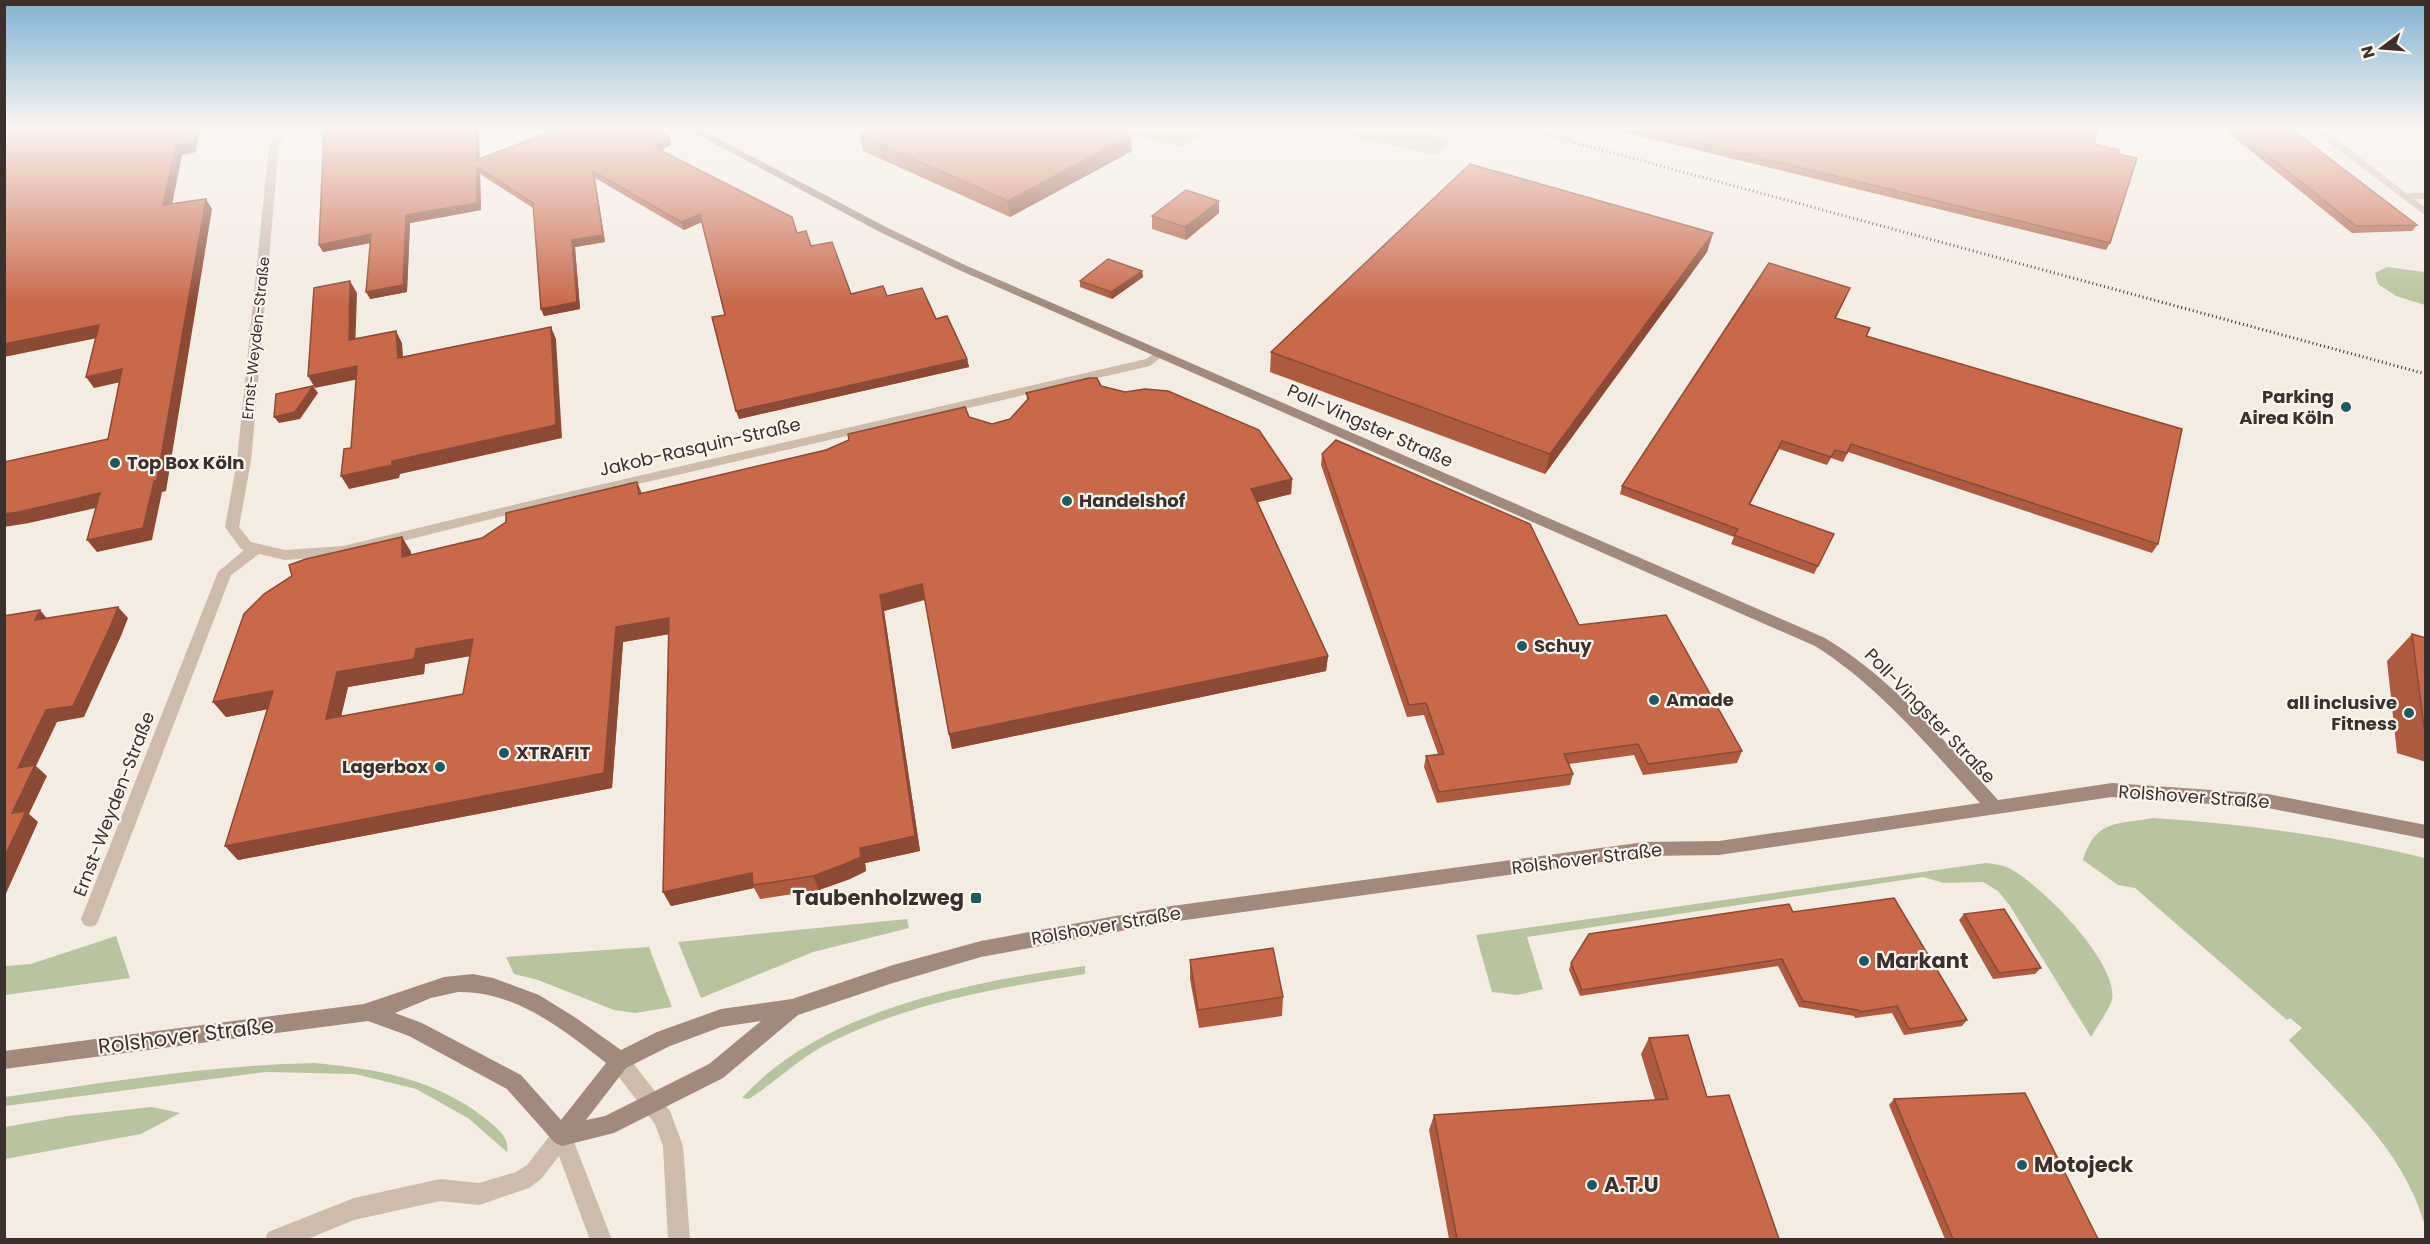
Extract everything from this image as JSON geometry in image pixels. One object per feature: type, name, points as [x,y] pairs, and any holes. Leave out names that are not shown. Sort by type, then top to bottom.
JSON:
[{"type":"street","name":"Ernst-Weyden-Straße","points":[[90,919],[225,573],[252,547],[232,526],[244,461],[270,187]]},
{"type":"street","name":"Poll-Vingster Straße","points":[[802,187],[884,230],[1159,354],[1820,642],[1843,654],[1870,677],[1994,807]]},
{"type":"street","points":[[2392,187],[2426,213]]},
{"type":"street","points":[[2404,196],[2426,196]]},
{"type":"street","name":"Jakob-Rasquin-Straße","points":[[252,547],[285,555],[343,551],[551,500],[1150,362],[1159,354]]},
{"type":"street","name":"Rolshover Straße","points":[[562,1136],[619,1061],[664,1039],[722,1018],[792,1008],[894,974],[981,949],[1091,926],[1645,849],[1719,848],[2112,790],[2138,790],[2268,801],[2426,832]]},
{"type":"street","name":"Rolshover Straße","points":[[4,1060],[368,1012],[427,990],[473,983],[511,993],[572,1024],[619,1061]]},
{"type":"street","name":"Rolshover Straße","points":[[562,1136],[607,1125],[716,1071],[792,1008]]},
{"type":"street","name":"Rolshover Straße","points":[[368,1012],[415,1029],[514,1082],[562,1136]]},
{"type":"street","points":[[619,1061],[663,1118],[673,1146],[679,1239]]},
{"type":"street","points":[[276,1239],[354,1209],[440,1190],[478,1194],[522,1181],[534,1172],[562,1136]]},
{"type":"street","points":[[562,1136],[601,1239]]},
{"type":"green space","points":[[2387,267],[2425,272],[2425,305],[2396,296],[2378,284],[2375,273]]},
{"type":"green space","points":[[2153,818],[2290,832],[2358,843],[2425,858],[2425,1226],[2402,1172],[2386,1148],[2369,1126],[2289,1040],[2302,1028],[2290,1018],[2287,1020],[2135,888],[2118,885],[2083,860],[2094,837],[2109,826]]},
{"type":"green space","points":[[1986,863],[2009,868],[2023,877],[2057,907],[2091,946],[2111,984],[2112,1000],[2091,1037],[2010,906],[1998,891],[1983,882],[1944,883],[1923,877],[1527,937],[1543,989],[1517,995],[1492,992],[1476,935]]},
{"type":"green space","points":[[907,919],[909,928],[813,952],[701,998],[678,942]]},
{"type":"green space","points":[[116,936],[130,978],[5,995],[5,966],[31,964]]},
{"type":"green space","points":[[649,947],[672,1007],[635,1013],[614,1010],[538,980],[514,974],[506,957]]},
{"type":"green space","points":[[1085,966],[1085,974],[987,991],[892,1016],[831,1042],[809,1055],[749,1099],[742,1098],[775,1067],[813,1042],[856,1021],[948,991]]},
{"type":"green space","points":[[315,1063],[405,1078],[447,1094],[467,1105],[498,1129],[506,1142],[507,1152],[468,1118],[416,1089],[355,1074],[266,1072],[5,1106],[5,1097],[120,1080],[237,1067]]},
{"type":"green space","points":[[152,1107],[180,1113],[141,1134],[5,1159],[5,1127],[68,1116]]},
{"type":"building","points":[[4,187],[167,187],[163,205],[206,199],[157,480],[154,481],[143,528],[87,540],[100,493],[4,514],[4,462],[108,439],[122,369],[86,377],[99,325],[4,344]]},
{"type":"building","points":[[322,187],[477,187],[477,203],[406,215],[403,285],[366,292],[371,234],[319,245]]},
{"type":"building","points":[[508,187],[596,187],[603,235],[572,240],[577,302],[541,309],[533,203]]},
{"type":"building","points":[[621,187],[733,187],[792,217],[797,233],[806,231],[811,246],[832,242],[851,294],[883,286],[887,296],[922,288],[936,319],[947,316],[967,359],[736,411],[712,317],[725,315],[700,214],[681,222]]},
{"type":"building","points":[[977,187],[1034,187],[1008,201]]},
{"type":"building","points":[[1446,187],[1551,187],[1713,233],[1550,454],[1271,352]]},
{"type":"building","points":[[1881,187],[2128,187],[2110,243]]},
{"type":"building","points":[[2307,187],[2367,187],[2417,225],[2356,226]]},
{"type":"building","points":[[1186,190],[1219,201],[1185,227],[1152,216]]},
{"type":"building","points":[[1108,259],[1142,271],[1111,292],[1080,281]]},
{"type":"building","points":[[1769,263],[1850,288],[1835,318],[1870,328],[1866,336],[2182,429],[2158,544],[1851,444],[1847,453],[1835,450],[1831,457],[1782,441],[1749,504],[1834,534],[1818,566],[1734,535],[1738,529],[1622,486]]},
{"type":"building","points":[[350,281],[349,340],[396,331],[398,358],[551,327],[556,425],[392,461],[392,465],[341,476],[344,449],[351,448],[357,366],[308,376],[314,288]]},
{"type":"building","points":[[1097,378],[1101,386],[1125,392],[1145,389],[1168,391],[1259,430],[1292,479],[1251,489],[1328,656],[949,734],[922,584],[880,595],[915,836],[860,848],[861,857],[813,876],[753,885],[752,873],[663,892],[669,618],[616,627],[604,773],[225,846],[273,691],[213,702],[244,614],[264,594],[292,576],[289,565],[402,537],[402,557],[482,538],[506,522],[506,513],[637,482],[639,494],[826,450],[849,440],[848,434],[965,407],[969,417],[992,424],[1010,419],[1029,398],[1026,393]],"holes":[[[473,639],[463,694],[326,719],[337,672],[414,659],[416,649]]]},
{"type":"building","points":[[313,386],[295,412],[274,417],[276,394]]},
{"type":"building","points":[[1336,440],[1530,524],[1579,625],[1666,615],[1742,751],[1648,764],[1638,744],[1564,754],[1573,774],[1439,792],[1426,756],[1444,754],[1426,703],[1409,705],[1322,454]]},
{"type":"building","points":[[118,607],[73,706],[46,710],[18,768],[35,765],[12,813],[26,811],[4,858],[4,616],[40,610],[35,620]]},
{"type":"building","points":[[2412,634],[2426,638],[2426,727],[2424,727]]},
{"type":"building","points":[[1894,898],[1967,1020],[1909,1029],[1897,1006],[1860,1012],[1803,1001],[1782,959],[1582,990],[1571,963],[1589,934],[1789,904],[1793,912]]},
{"type":"building","points":[[2004,909],[2041,968],[1999,973],[1964,914]]},
{"type":"building","points":[[1273,948],[1283,997],[1198,1010],[1190,960]]},
{"type":"building","name":"A.T.U","points":[[1688,1035],[1707,1097],[1729,1095],[1779,1239],[1457,1239],[1434,1115],[1668,1099],[1649,1038]]},
{"type":"building","points":[[2025,1093],[2098,1239],[1953,1239],[1894,1099]]},
{"type":"railway","points":[[1738,187],[2426,374]]},
{"type":"place","name":"Parking Airea Köln","points":[[2346,407]]},
{"type":"place","name":"Top Box Köln","points":[[115,463]]},
{"type":"place","name":"Handelshof","points":[[1067,501]]},
{"type":"place","name":"Schuy","points":[[1522,646]]},
{"type":"place","name":"Amade","points":[[1654,700]]},
{"type":"place","name":"all inclusive Fitness","points":[[2409,713]]},
{"type":"place","name":"XTRAFIT","points":[[504,753]]},
{"type":"place","name":"Lagerbox","points":[[440,767]]},
{"type":"place","name":"Taubenholzweg","points":[[976,898]]},
{"type":"place","name":"Markant","points":[[1864,961]]},
{"type":"place","name":"Motojeck","points":[[2022,1165]]},
{"type":"place","name":"A.T.U","points":[[1592,1185]]}]
